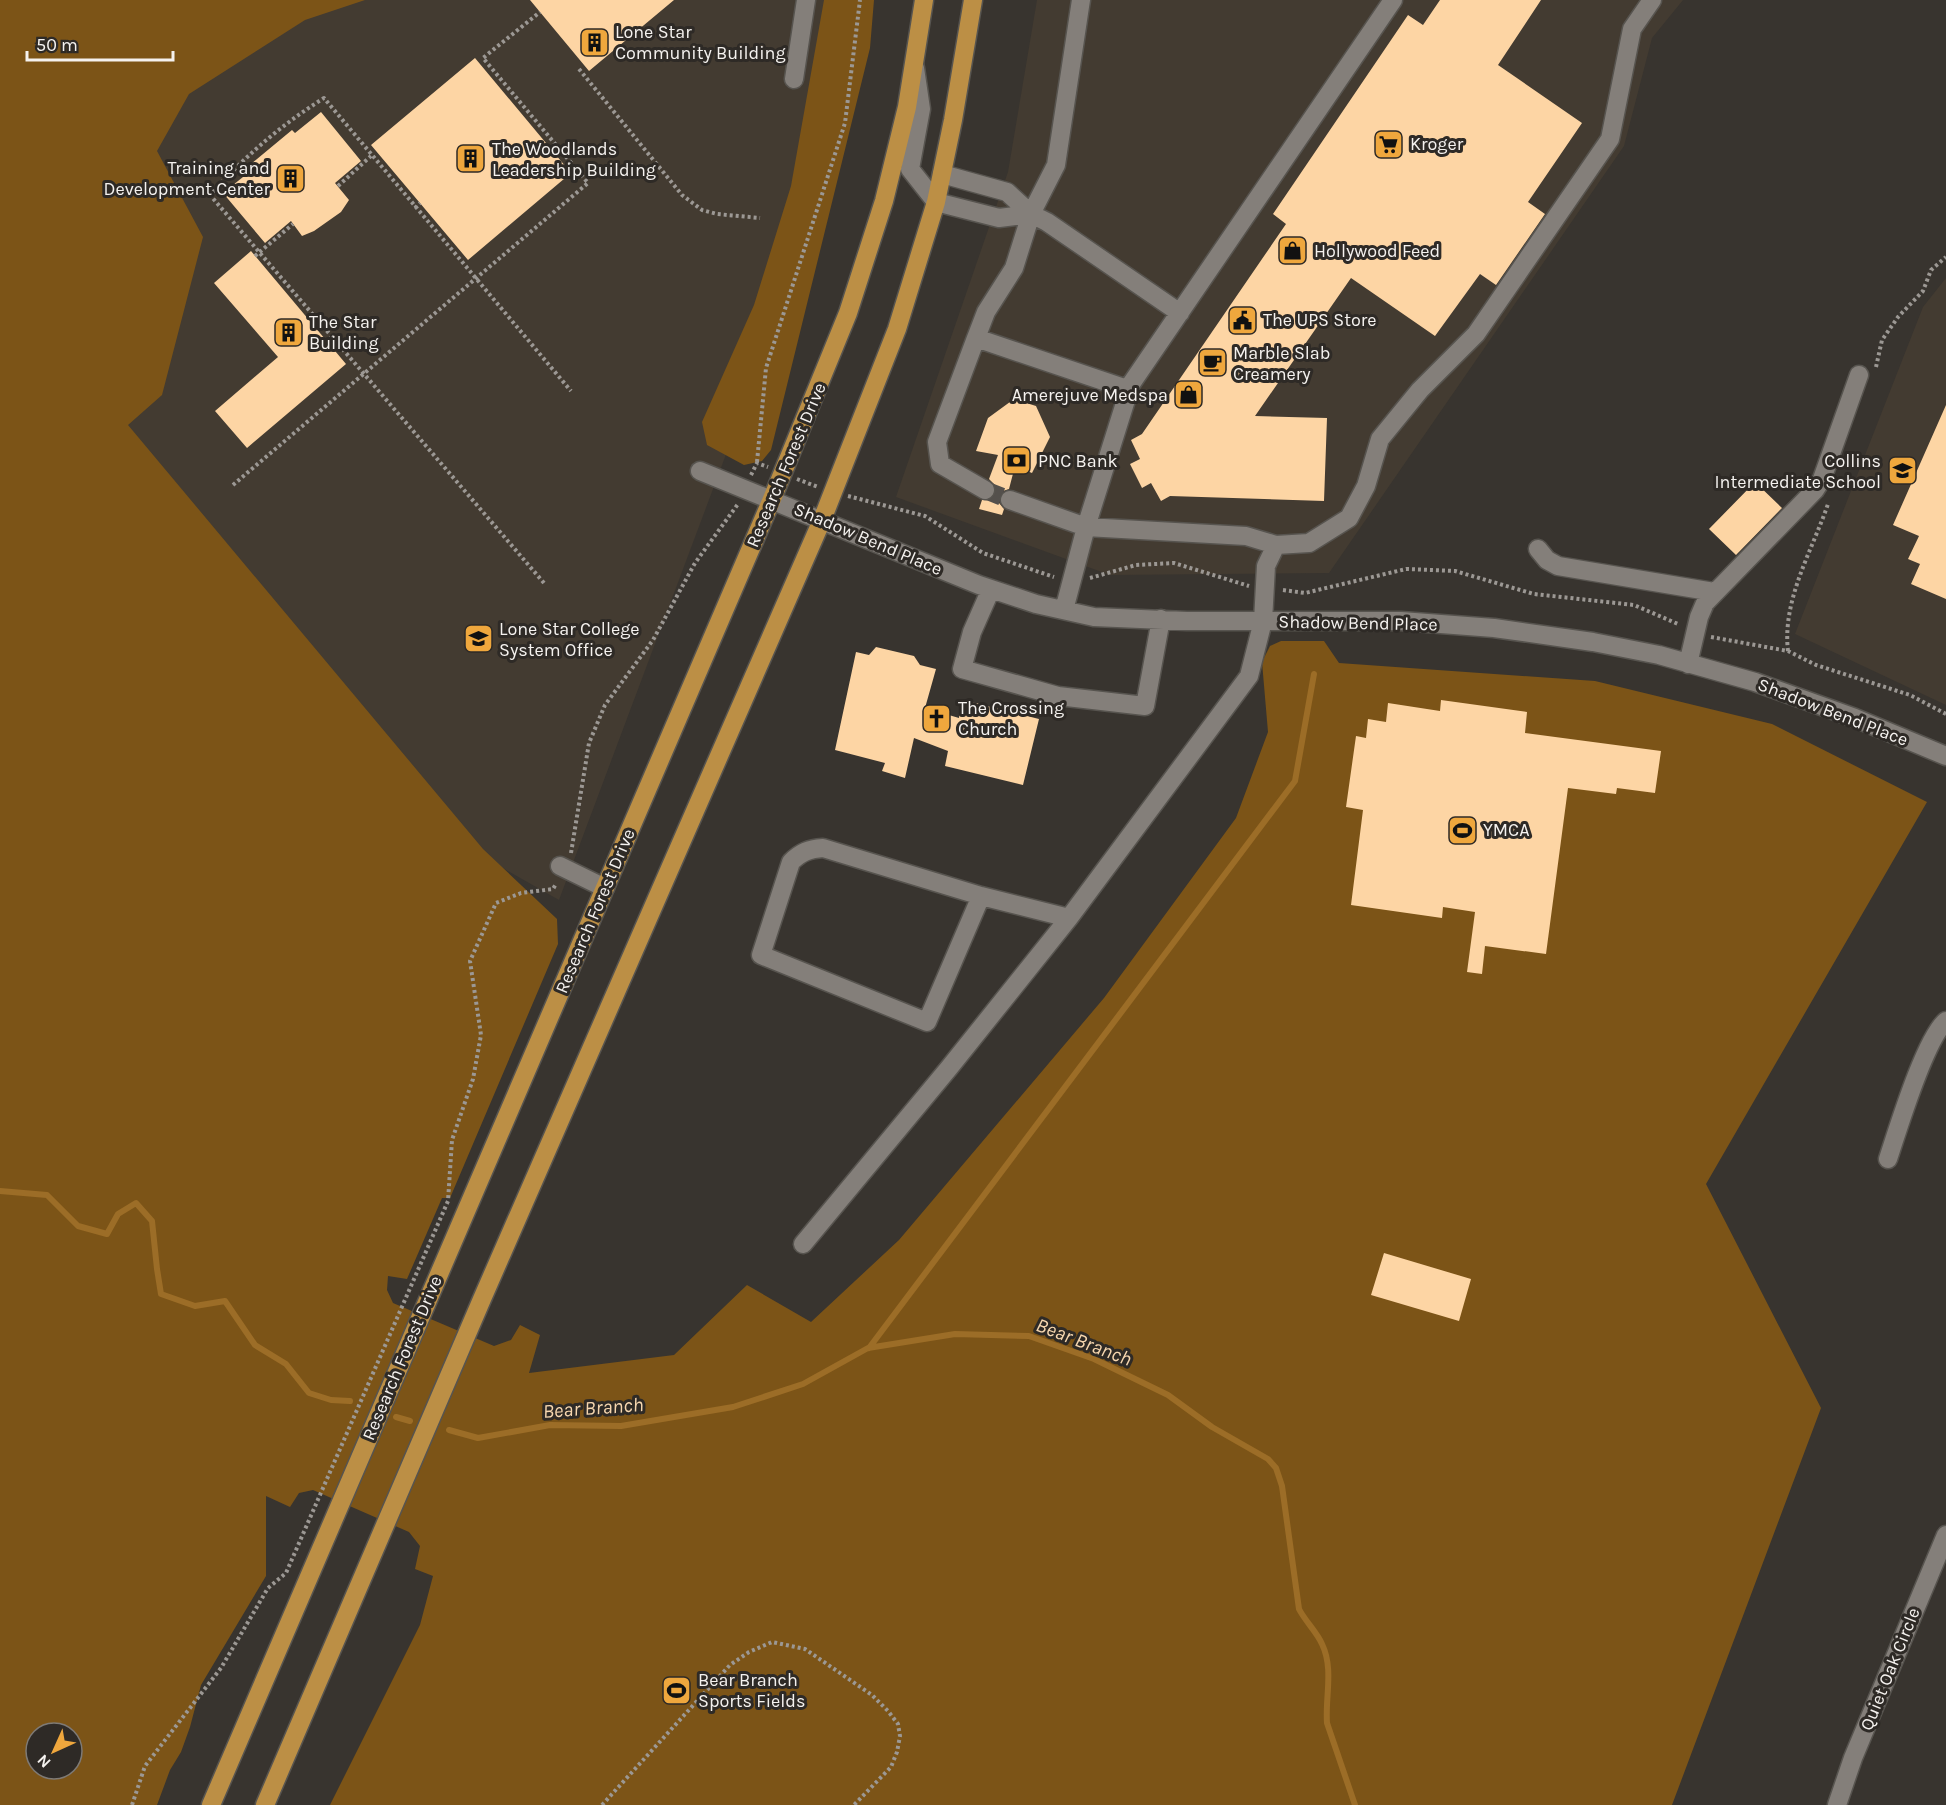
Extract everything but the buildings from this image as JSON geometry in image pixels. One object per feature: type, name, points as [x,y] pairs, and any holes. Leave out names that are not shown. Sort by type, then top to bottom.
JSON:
[{"type":"main road","name":"Research Forest Drive","points":[[211,1805],[772,499],[848,313],[884,201],[907,106],[924,0]]},
{"type":"main road","points":[[265,1805],[482,1299],[822,520],[897,329],[936,202],[953,120],[973,0]]},
{"type":"street","points":[[794,79],[806,0]]},
{"type":"street","points":[[985,490],[940,464],[937,442],[986,312],[1014,268],[1030,214],[1056,165],[1081,0]]},
{"type":"street","points":[[1064,610],[1086,527],[1131,384],[1394,0]]},
{"type":"street","points":[[1010,500],[1086,527],[1246,536],[1276,545],[1309,543],[1349,518],[1366,486],[1380,439],[1420,390],[1476,334],[1610,139],[1632,29],[1652,0]]},
{"type":"street","points":[[914,63],[921,109],[910,169],[936,202],[999,218],[1030,214]]},
{"type":"street","points":[[942,174],[1007,192],[1030,214],[1047,222],[1180,314]]},
{"type":"street","points":[[976,338],[1130,390]]},
{"type":"street","points":[[1688,664],[1701,609],[1714,592],[1819,485],[1826,473],[1859,375]]},
{"type":"street","name":"Shadow Bend Place","points":[[700,471],[991,589],[1036,604],[1094,617],[1161,620],[1401,621],[1494,628],[1593,642],[1659,656],[1755,682],[1855,718],[1946,756]]},
{"type":"street","points":[[803,1244],[949,1068],[1069,918],[1248,676],[1263,621],[1266,566],[1276,545]]},
{"type":"street","points":[[1538,549],[1547,560],[1558,566],[1714,592]]},
{"type":"street","points":[[991,589],[972,632],[962,669],[1058,696],[1145,706],[1161,620]]},
{"type":"street","points":[[981,896],[927,1022],[761,955],[791,862],[798,854],[810,849],[823,848],[981,896],[1069,918]]},
{"type":"street","points":[[562,867],[605,888]]},
{"type":"street","points":[[1888,1159],[1926,1053],[1941,1025],[1946,1021]]},
{"type":"street","name":"Quiet Oak Circle","points":[[1838,1805],[1853,1758],[1946,1534]]},
{"type":"path","points":[[758,463],[766,368],[846,123],[860,0]]},
{"type":"path","points":[[233,485],[588,183],[483,58],[540,12]]},
{"type":"path","points":[[579,69],[682,195],[702,210],[717,214],[760,218]]},
{"type":"path","points":[[544,583],[363,374],[300,305],[210,195],[231,171],[264,141],[284,124],[324,98],[572,391]]},
{"type":"path","points":[[338,186],[371,156]]},
{"type":"path","points":[[415,208],[420,203]]},
{"type":"path","points":[[257,255],[293,224]]},
{"type":"path","points":[[132,1805],[145,1766],[221,1668],[268,1588],[286,1573],[448,1201],[452,1140],[473,1079],[481,1035],[470,961],[496,903],[521,893],[553,889],[562,867],[573,850]]},
{"type":"path","points":[[602,1805],[730,1665],[749,1652],[772,1642],[806,1649],[872,1695],[898,1724],[900,1736],[891,1767],[854,1805]]},
{"type":"shaded area","points":[[0,0],[365,0],[305,20],[189,94],[157,151],[203,237],[162,395],[128,425],[483,849],[557,919],[558,944],[450,1198],[442,1198],[407,1279],[388,1276],[387,1290],[393,1303],[494,1346],[511,1340],[520,1325],[540,1335],[529,1373],[674,1355],[747,1285],[811,1322],[899,1240],[1104,998],[1236,818],[1268,732],[1262,662],[1270,646],[1281,641],[1324,641],[1339,663],[1595,681],[1772,724],[1927,802],[1706,1184],[1821,1408],[1672,1805],[330,1805],[420,1625],[433,1576],[415,1569],[420,1546],[409,1532],[313,1490],[299,1493],[290,1507],[266,1496],[266,1576],[201,1685],[181,1752],[170,1770],[157,1805],[0,1805]]},
{"type":"shaded area","name":"Lone Star College System Office","points":[[231,0],[848,0],[758,369],[559,900],[478,854],[121,424],[112,104]]},
{"type":"shaded area","points":[[824,0],[874,0],[870,48],[771,450],[762,461],[744,465],[707,445],[702,422],[754,305],[791,186]]},
{"type":"shaded area","points":[[1037,0],[1683,0],[1652,38],[1624,146],[1329,573],[1110,575],[896,497],[1008,172]]},
{"type":"shaded area","name":"Collins Intermediate School","points":[[1946,278],[1946,705],[1795,634],[1923,307]]},
{"type":"waterway","points":[[869,1348],[1295,781],[1314,674]]},
{"type":"waterway","name":"Bear Branch","points":[[0,1191],[47,1195],[78,1226],[107,1234],[118,1214],[136,1203],[152,1221],[161,1294],[195,1306],[225,1301],[255,1345],[286,1364],[309,1393],[331,1400],[350,1401]]},
{"type":"waterway","name":"Bear Branch","points":[[449,1430],[478,1438],[550,1425],[621,1426],[733,1407],[803,1384],[868,1348],[955,1334],[1029,1336],[1094,1359],[1168,1395],[1212,1427],[1268,1459],[1276,1468],[1282,1486],[1299,1609],[1320,1640],[1326,1654],[1328,1663],[1327,1723],[1355,1805]]},
{"type":"waterway","name":"Bear Branch","points":[[396,1417],[410,1421]]},
{"type":"tunnel","points":[[985,490],[1010,500]]},
{"type":"place","name":"Lone Star Community Building","points":[[594,42]]},
{"type":"place","name":"Kroger","points":[[1389,144]]},
{"type":"place","name":"The Woodlands Leadership Building","points":[[471,159]]},
{"type":"place","name":"Training and Development Center","points":[[291,178]]},
{"type":"place","name":"Hollywood Feed","points":[[1293,251]]},
{"type":"place","name":"The UPS Store","points":[[1242,320]]},
{"type":"place","name":"The Star Building","points":[[288,332]]},
{"type":"place","name":"Marble Slab Creamery","points":[[1212,363]]},
{"type":"place","name":"Amerejuve Medspa","points":[[1189,395]]},
{"type":"place","name":"PNC Bank","points":[[1017,461]]},
{"type":"place","name":"Collins Intermediate School","points":[[1902,471]]},
{"type":"place","name":"Lone Star College System Office","points":[[478,639]]},
{"type":"place","name":"The Crossing Church","points":[[937,718]]},
{"type":"place","name":"YMCA","points":[[1462,830]]},
{"type":"place","name":"Bear Branch Sports Fields","points":[[677,1690]]}]
